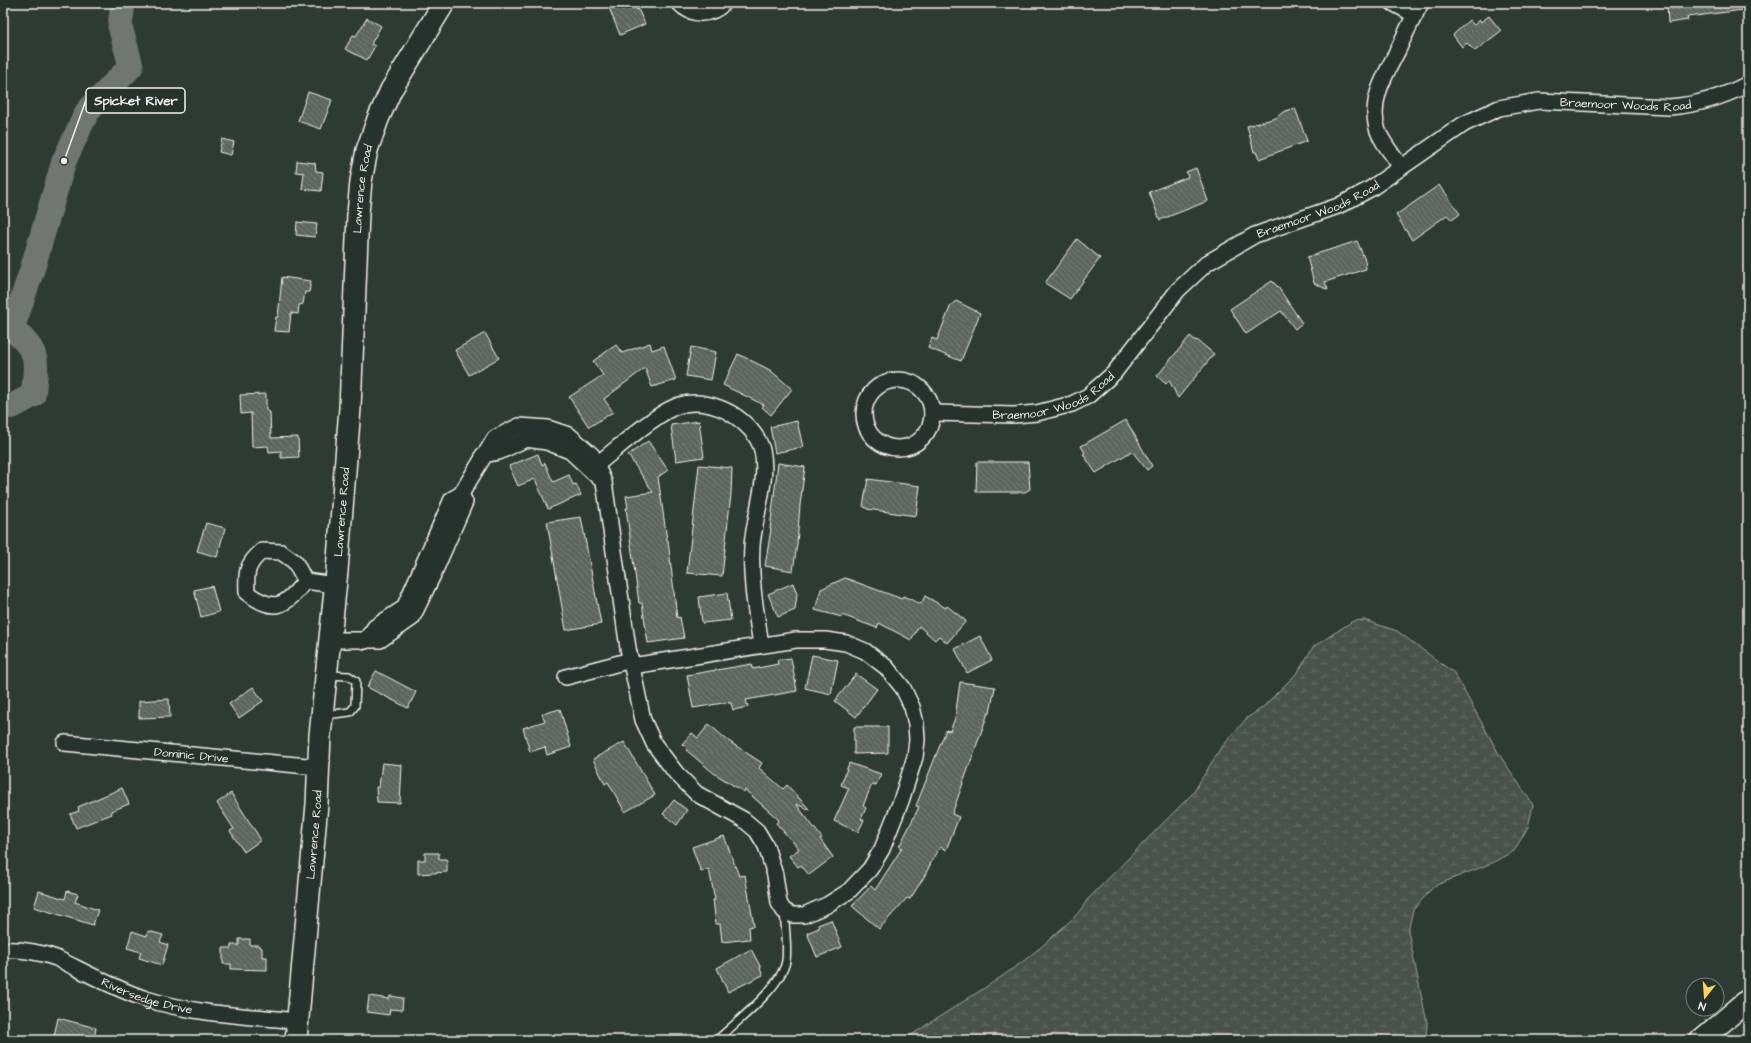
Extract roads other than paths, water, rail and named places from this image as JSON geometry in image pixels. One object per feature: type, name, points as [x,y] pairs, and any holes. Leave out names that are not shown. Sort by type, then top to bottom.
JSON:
[{"type":"street","name":"Lawrence Road","points":[[297,1031],[317,804],[322,715],[336,584],[350,408],[358,214],[361,181],[378,119],[391,90],[444,3]]},
{"type":"street","points":[[679,3],[691,11],[702,14],[714,10],[724,3]]},
{"type":"street","points":[[1392,3],[1418,9],[1383,79],[1376,99],[1376,120],[1382,140],[1401,167]]},
{"type":"street","name":"Braemoor Woods Road","points":[[932,413],[1014,415],[1037,413],[1072,404],[1088,396],[1110,377],[1178,290],[1207,263],[1255,235],[1317,214],[1354,198],[1464,124],[1499,108],[1539,101],[1646,106],[1686,106],[1716,98],[1748,84]]},
{"type":"street","points":[[897,380],[905,381],[919,387],[929,399],[932,413],[931,422],[924,435],[914,444],[900,448],[887,446],[875,439],[867,428],[864,414],[867,401],[876,388],[882,384],[897,380]]},
{"type":"street","points":[[596,465],[665,412],[679,405],[700,404],[723,408],[738,417],[747,426],[756,438],[762,450],[764,470],[752,544],[751,566],[753,592],[761,645]]},
{"type":"street","points":[[330,640],[380,640],[412,618],[433,575],[465,502],[461,494],[483,455],[495,438],[519,426],[548,428],[569,435],[592,455],[604,482],[632,663],[643,720],[654,744],[676,773],[697,794],[744,820],[757,831],[766,846],[775,875],[779,903],[784,911],[793,915],[804,915],[827,905],[849,891],[870,869],[882,849],[901,801],[915,757],[917,740],[916,724],[912,707],[903,688],[886,667],[865,651],[846,643],[825,640],[796,640],[632,663],[566,677]]},
{"type":"street","points":[[483,455],[499,452],[526,439],[546,442],[570,451],[604,482]]},
{"type":"street","points":[[305,581],[336,584]]},
{"type":"street","name":"Dominic Drive","points":[[65,743],[318,767]]},
{"type":"street","name":"Riversedge Drive","points":[[3,950],[17,949],[56,958],[132,994],[163,1004],[297,1031]]},
{"type":"street","points":[[1701,1040],[1748,1000]]},
{"type":"lane","points":[[322,715],[350,712],[355,706],[356,681],[350,676],[326,675]]},
{"type":"lane","points":[[717,1040],[766,994],[781,975],[786,961],[784,911]]},
{"type":"waterway","points":[[3,407],[13,406],[33,395],[35,365],[32,351],[28,344],[12,329],[32,270],[64,161],[87,112],[131,66],[120,26],[123,3]]},
{"type":"place","name":"Spicket River","points":[[64,161]]}]
